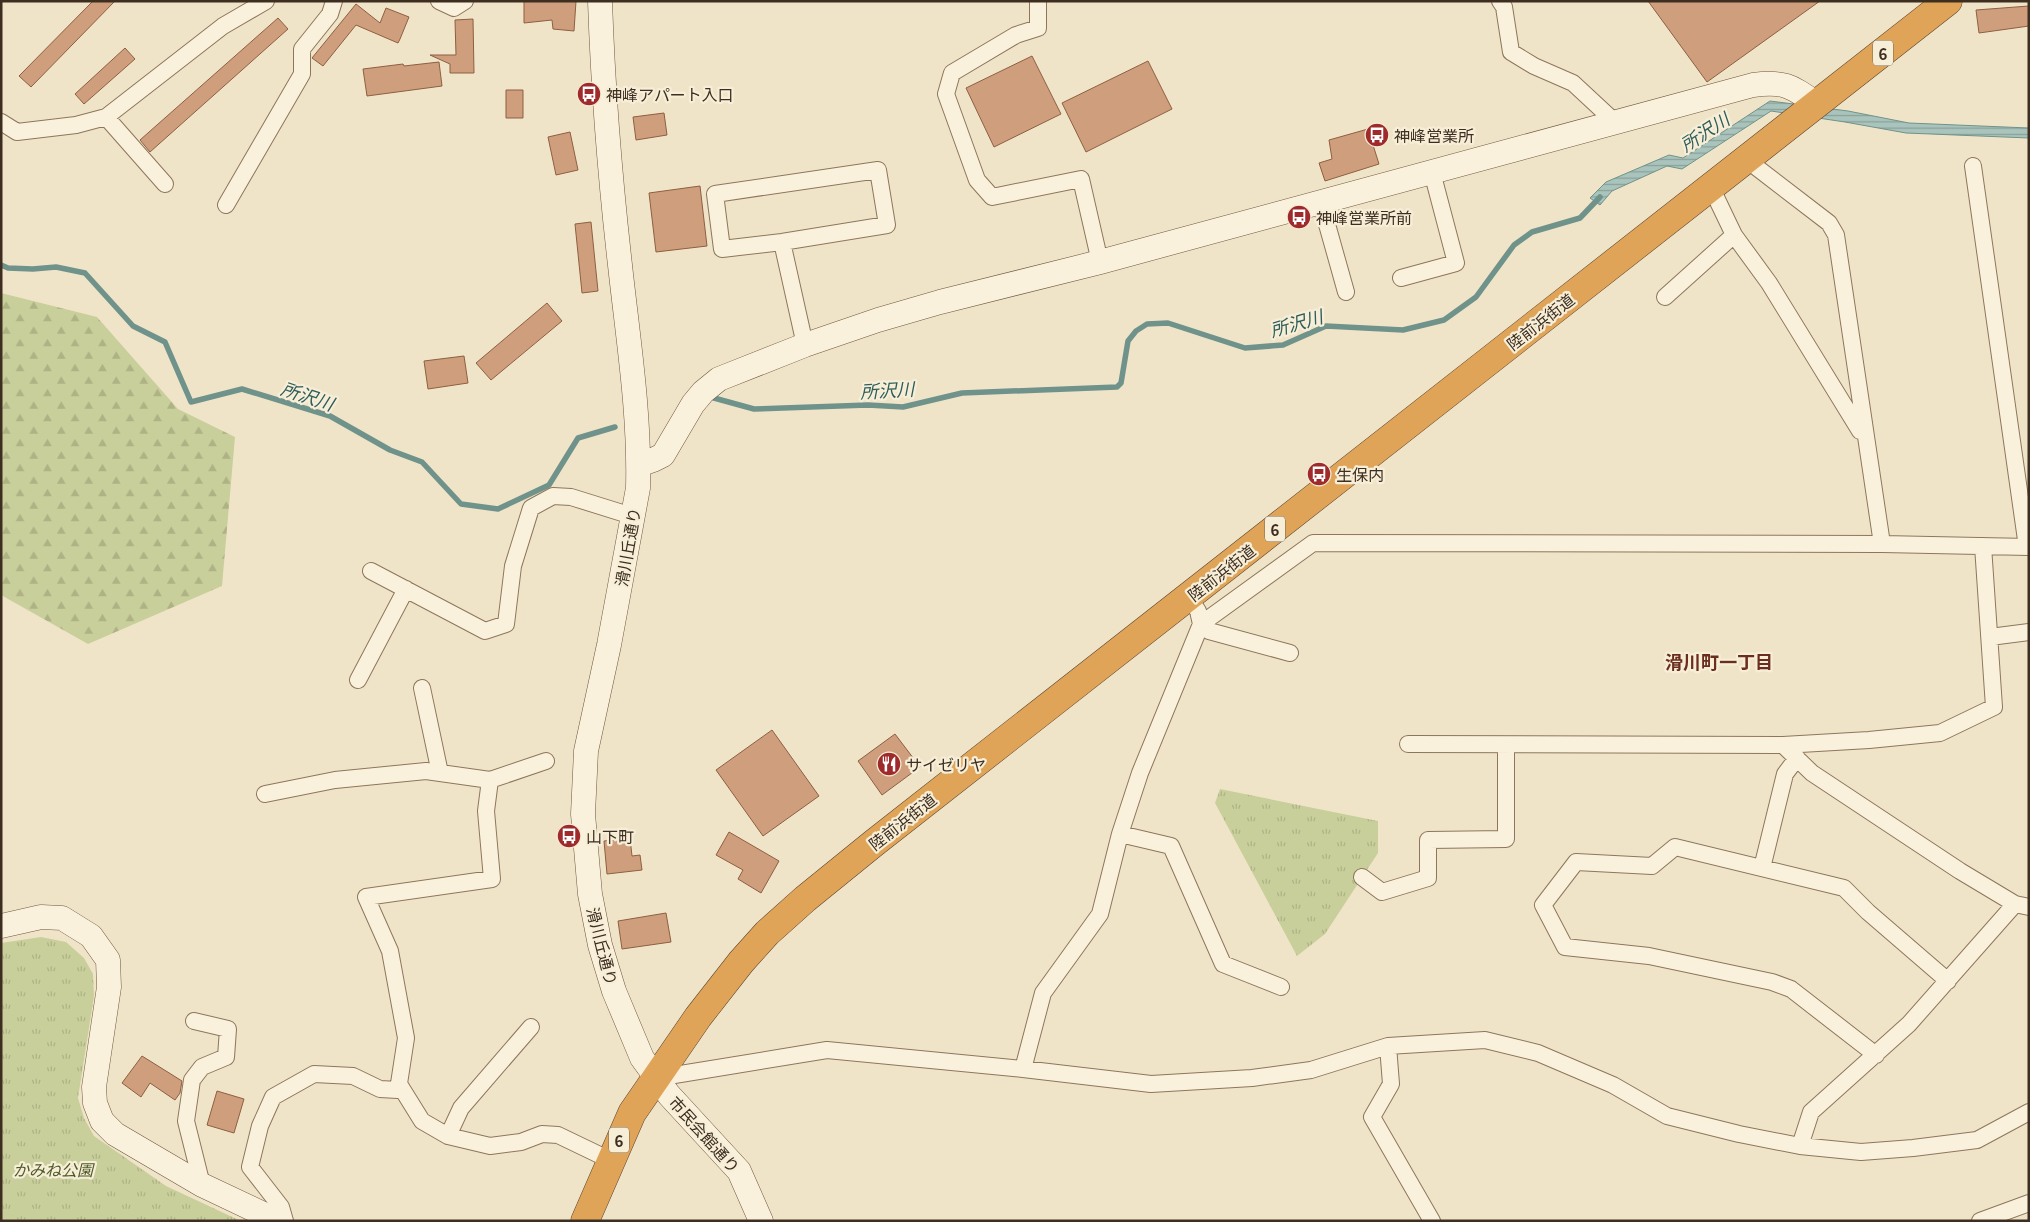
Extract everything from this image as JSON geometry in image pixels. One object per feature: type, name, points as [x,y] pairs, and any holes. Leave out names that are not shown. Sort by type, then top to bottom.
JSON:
[{"type":"highway","name":"陸前浜街道","points":[[585,1221],[632,1113],[692,1024],[741,962],[767,933],[805,899],[874,843],[1948,1]]},
{"type":"street","points":[[1,122],[17,132],[76,125],[106,116],[223,26],[266,1]]},
{"type":"street","points":[[226,205],[302,74],[302,49],[330,14],[334,1]]},
{"type":"street","points":[[439,1],[454,8],[465,1]]},
{"type":"street","name":"滑川丘通り","points":[[600,1],[604,109],[634,398],[638,488],[610,645],[586,751],[583,814],[590,894],[600,946],[616,997],[642,1058],[656,1078]]},
{"type":"street","points":[[1038,1],[1038,28],[1016,35],[952,73],[946,94],[977,180],[992,197],[1081,179],[1100,262]]},
{"type":"street","points":[[1500,1],[1504,7],[1511,52],[1534,66],[1572,83],[1615,122]]},
{"type":"street","points":[[638,465],[663,455],[693,404],[703,392],[719,379],[805,345],[878,320],[940,302],[1100,262],[1753,85],[1773,83],[1793,88],[1817,104]]},
{"type":"street","points":[[106,116],[165,184]]},
{"type":"street","points":[[1747,160],[1828,223],[1836,234],[1882,544]]},
{"type":"street","points":[[1023,1068],[1043,993],[1100,914],[1120,834],[1140,773],[1201,624],[1313,543],[1882,544],[2028,547],[1973,166]]},
{"type":"street","points":[[878,170],[887,225],[782,242],[722,249],[715,194],[878,170]]},
{"type":"street","points":[[1402,278],[1456,263],[1432,172]]},
{"type":"street","points":[[1711,187],[1734,235],[1769,283],[1865,438]]},
{"type":"street","points":[[1321,202],[1346,292]]},
{"type":"street","points":[[1665,297],[1734,235]]},
{"type":"street","points":[[782,242],[805,345]]},
{"type":"street","points":[[371,571],[485,631],[506,624],[513,566],[531,508],[553,496],[571,497],[632,516]]},
{"type":"street","points":[[1408,744],[1783,745],[1869,740],[1940,733],[1994,707],[1983,546]]},
{"type":"street","points":[[358,680],[406,589]]},
{"type":"street","points":[[1189,597],[1198,611],[1201,624],[1209,632],[1290,653]]},
{"type":"street","points":[[1990,637],[2029,632]]},
{"type":"street","points":[[422,688],[440,773]]},
{"type":"street","points":[[1362,877],[1382,892],[1428,878],[1428,840],[1506,840],[1506,744]]},
{"type":"street","points":[[1783,745],[1812,773],[1960,871],[2022,905],[1909,1024],[1811,1112],[1800,1146]]},
{"type":"street","points":[[1762,868],[1785,774],[1796,758]]},
{"type":"street","points":[[265,794],[335,780],[426,771],[490,780],[546,761]]},
{"type":"street","points":[[284,1221],[281,1207],[250,1167],[260,1126],[273,1097],[314,1074],[353,1076],[380,1089],[398,1090],[406,1038],[390,951],[366,897],[492,879],[486,811],[490,780]]},
{"type":"street","points":[[1120,834],[1171,846],[1223,964],[1281,987]]},
{"type":"street","points":[[1876,1055],[1791,989],[1772,982],[1650,956],[1565,947],[1543,905],[1576,862],[1652,866],[1675,847],[1844,888],[1868,912],[1948,981]]},
{"type":"street","points":[[1,926],[41,917],[62,918],[91,936],[108,960],[110,975],[94,1086],[95,1103],[102,1121],[115,1134],[202,1185],[278,1221]]},
{"type":"street","points":[[194,1021],[228,1029],[226,1057],[202,1067],[192,1080],[186,1121],[202,1185]]},
{"type":"street","points":[[448,1136],[462,1108],[531,1027]]},
{"type":"street","points":[[656,1078],[827,1050],[1023,1068],[1084,1077],[1160,1084],[1252,1078],[1311,1070],[1388,1046],[1485,1040],[1538,1053],[1613,1084],[1667,1116],[1739,1134],[1800,1146],[1861,1152],[1977,1140],[2029,1112]]},
{"type":"street","points":[[1388,1046],[1391,1084],[1372,1117],[1432,1221]]},
{"type":"street","name":"市民会館通り","points":[[656,1078],[739,1171],[761,1221]]},
{"type":"street","points":[[399,1084],[422,1121],[448,1136],[490,1146],[521,1142],[542,1134],[558,1135],[610,1160]]},
{"type":"street","points":[[1980,1221],[2029,1203]]},
{"type":"green space","points":[[1,293],[97,317],[178,409],[235,437],[222,586],[88,644],[1,595]]},
{"type":"green space","points":[[1220,789],[1378,821],[1378,853],[1325,934],[1297,956],[1215,803]]},
{"type":"green space","name":"かみね公園","points":[[41,937],[66,942],[84,958],[93,974],[94,996],[78,1098],[84,1118],[94,1136],[166,1186],[241,1221],[1,1221],[1,943]]},
{"type":"water","points":[[1770,101],[1848,111],[1909,123],[2029,128],[2029,138],[1906,133],[1771,111],[1682,169],[1667,166],[1612,191],[1600,205],[1590,198],[1606,182],[1669,155],[1683,158]]},
{"type":"building","points":[[93,1],[115,1],[31,87],[19,76]]},
{"type":"building","points":[[524,1],[576,1],[574,31],[553,29],[552,20],[524,23]]},
{"type":"building","points":[[1648,1],[1820,1],[1707,82]]},
{"type":"building","points":[[356,4],[380,23],[386,8],[409,17],[398,43],[356,25],[323,66],[312,58]]},
{"type":"building","points":[[2029,6],[2029,26],[1979,33],[1976,10]]},
{"type":"building","points":[[278,18],[288,29],[150,152],[140,140]]},
{"type":"building","points":[[473,19],[474,73],[450,73],[450,64],[430,55],[456,55],[455,20]]},
{"type":"building","points":[[125,48],[135,59],[84,104],[75,94]]},
{"type":"building","points":[[1032,56],[1061,114],[994,147],[966,88]]},
{"type":"building","points":[[1148,61],[1172,109],[1086,152],[1062,103]]},
{"type":"building","points":[[439,62],[442,86],[367,96],[363,69]]},
{"type":"building","points":[[506,90],[523,90],[523,118],[506,118]]},
{"type":"building","points":[[664,113],[667,135],[636,140],[633,117]]},
{"type":"building","points":[[1368,129],[1379,164],[1325,181],[1319,163],[1332,159],[1329,140]]},
{"type":"building","points":[[570,132],[578,170],[556,175],[548,137]]},
{"type":"building","points":[[700,186],[707,246],[656,252],[649,193]]},
{"type":"building","points":[[591,222],[598,291],[582,293],[575,224]]},
{"type":"building","points":[[547,303],[562,321],[491,380],[476,363]]},
{"type":"building","points":[[464,356],[468,383],[428,389],[424,361]]},
{"type":"building","points":[[772,730],[819,796],[763,836],[716,770]]},
{"type":"building","name":"サイゼリヤ","points":[[895,734],[920,767],[882,795],[858,761]]},
{"type":"building","points":[[729,832],[779,861],[761,893],[738,879],[743,870],[716,855]]},
{"type":"building","points":[[630,838],[632,856],[640,855],[642,870],[607,874],[604,841]]},
{"type":"building","points":[[666,913],[671,942],[622,949],[618,921]]},
{"type":"building","points":[[142,1056],[182,1081],[180,1093],[175,1100],[150,1083],[141,1097],[122,1083]]},
{"type":"building","points":[[217,1091],[244,1099],[234,1133],[207,1125]]},
{"type":"waterway","name":"所沢川","points":[[714,398],[754,409],[868,405],[903,407],[962,393],[1117,387],[1121,383],[1128,341],[1136,331],[1147,324],[1168,323],[1245,348],[1283,345],[1326,326],[1403,330],[1444,320],[1476,297],[1514,245],[1532,232],[1580,218],[1600,197]]},
{"type":"waterway","name":"所沢川","points":[[1,265],[8,268],[33,269],[56,267],[85,273],[133,326],[165,342],[191,402],[242,389],[330,416],[390,450],[422,462],[461,504],[498,509],[549,485],[578,438],[615,427]]},
{"type":"place","name":"神峰アパート入口","points":[[589,94]]},
{"type":"place","name":"神峰営業所","points":[[1377,135]]},
{"type":"place","name":"神峰営業所前","points":[[1299,217]]},
{"type":"place","name":"生保内","points":[[1319,474]]},
{"type":"place","name":"サイゼリヤ","points":[[889,764]]},
{"type":"place","name":"山下町","points":[[569,836]]},
{"type":"district","name":"滑川町一丁目","points":[[1719,661]]}]
